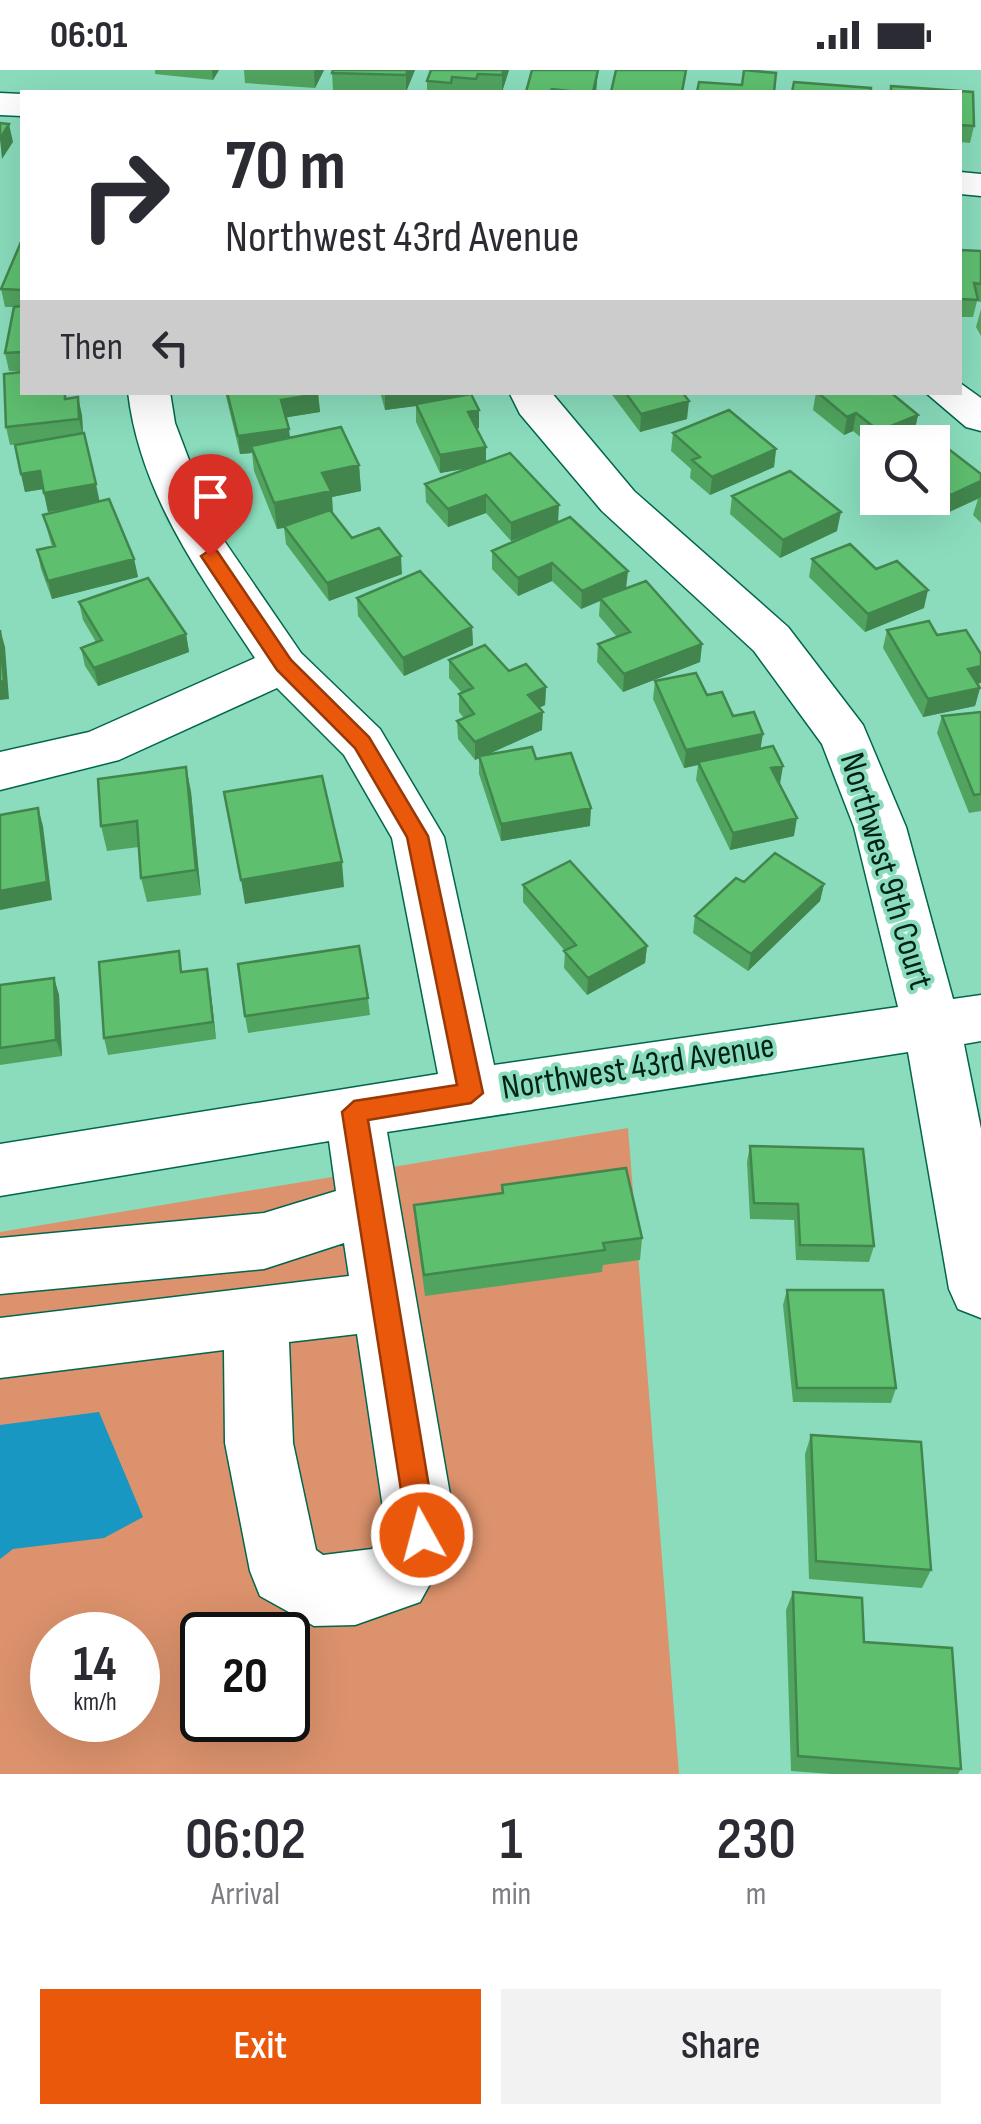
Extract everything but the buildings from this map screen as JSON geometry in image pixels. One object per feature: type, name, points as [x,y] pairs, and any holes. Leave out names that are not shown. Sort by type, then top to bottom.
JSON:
[{"type":"street","points":[[149,395],[153,423],[192,528],[284,665],[362,742],[418,836],[471,1093]]},
{"type":"street","name":"Northwest 9th Court","points":[[531,395],[535,405],[618,501],[771,639],[846,738],[956,1020],[981,1289]]},
{"type":"street","points":[[950,395],[981,418]]},
{"type":"street","points":[[0,771],[101,748],[284,665]]},
{"type":"street","name":"Northwest 43rd Avenue","points":[[0,1170],[471,1093],[956,1020]]},
{"type":"street","points":[[256,1317],[259,1443],[285,1571],[314,1591],[354,1590],[395,1577],[422,1535],[354,1112]]},
{"type":"street","points":[[0,1266],[264,1241],[370,1207]]},
{"type":"street","points":[[0,1348],[386,1301]]},
{"type":"shaded area","points":[[628,1128],[679,1774],[0,1774],[0,1232]]},
{"type":"water","points":[[99,1412],[143,1517],[104,1538],[13,1549],[0,1559],[0,1425]]},
{"type":"route","points":[[210,556],[284,665],[362,742],[418,836],[471,1093],[354,1112],[422,1535]]}]
